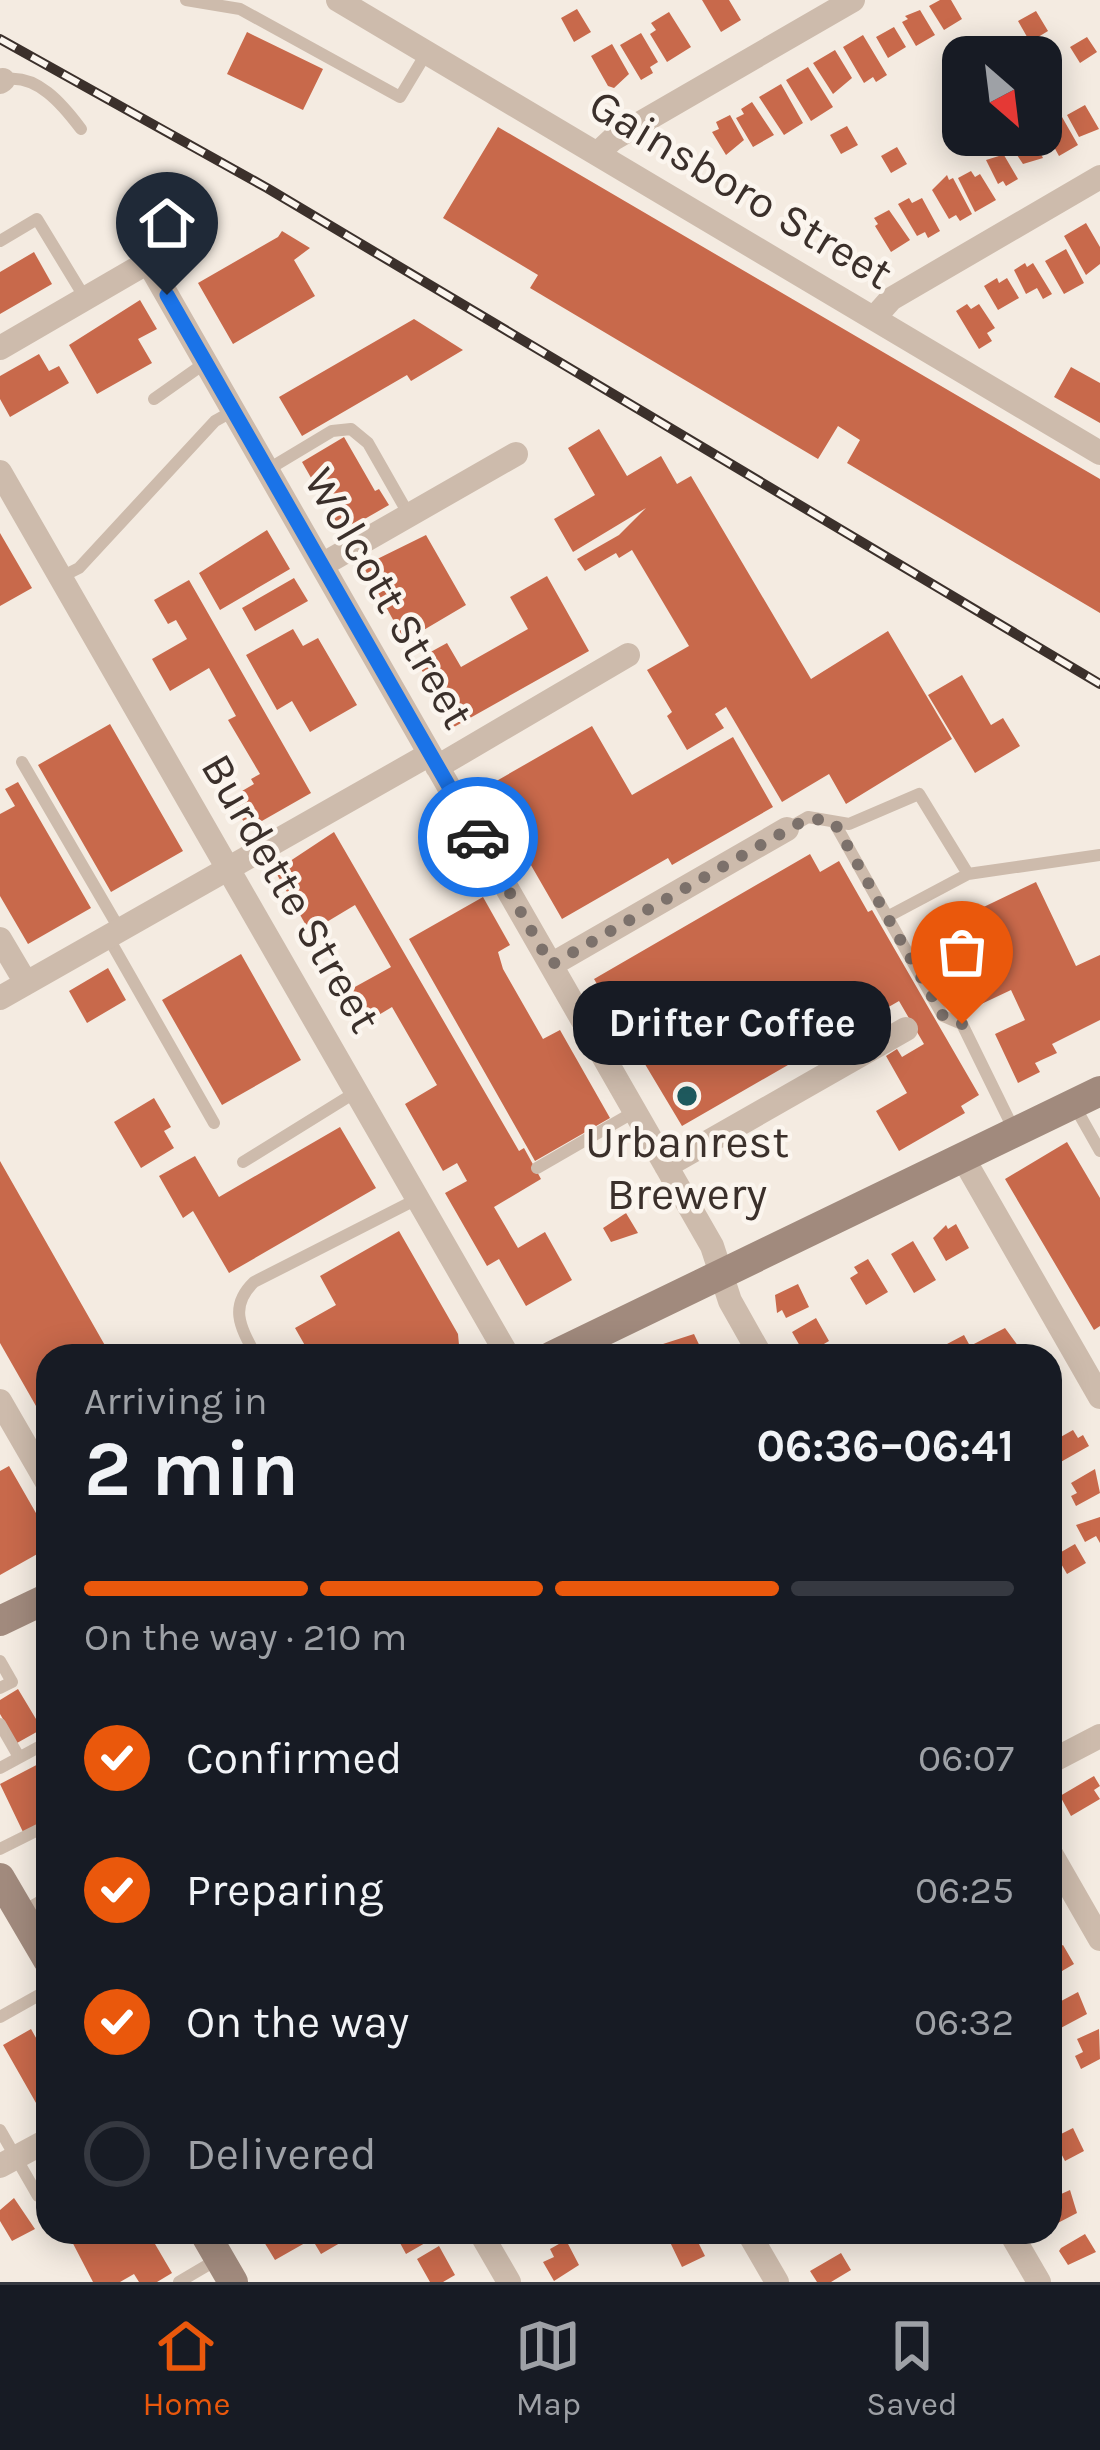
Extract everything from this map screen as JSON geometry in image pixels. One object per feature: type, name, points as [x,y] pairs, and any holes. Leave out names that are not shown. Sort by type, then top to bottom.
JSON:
[{"type":"street","name":"Gainsboro Street","points":[[338,0],[1100,453]]},
{"type":"street","points":[[598,153],[613,139],[853,0]]},
{"type":"street","points":[[874,318],[891,299],[1100,177]]},
{"type":"street","points":[[0,348],[148,262]]},
{"type":"street","name":"Wolcott Street","points":[[148,262],[712,1246],[730,1301],[753,1344]]},
{"type":"street","points":[[322,565],[515,454]]},
{"type":"street","name":"Burdette Street","points":[[0,472],[501,1344]]},
{"type":"street","points":[[0,998],[229,868],[628,656]]},
{"type":"street","points":[[551,965],[787,830]]},
{"type":"street","points":[[0,939],[26,983]]},
{"type":"street","points":[[666,1166],[906,1029]]},
{"type":"street","points":[[577,1344],[1087,1097]]},
{"type":"street","points":[[963,1158],[1100,1397]]},
{"type":"street","points":[[0,1401],[36,1463]]},
{"type":"street","points":[[0,1621],[36,1604]]},
{"type":"street","points":[[1062,1756],[1100,1736]]},
{"type":"street","points":[[1062,1873],[1100,1939]]},
{"type":"street","points":[[7,1893],[36,1940]]},
{"type":"street","points":[[8,2162],[36,2147]]},
{"type":"street","points":[[487,2244],[509,2282]]},
{"type":"street","points":[[755,2244],[777,2282]]},
{"type":"street","points":[[1017,2244],[1039,2282]]},
{"type":"lane","points":[[187,0],[240,9],[400,97],[427,52]]},
{"type":"lane","points":[[1,81],[22,80],[56,97],[81,129]]},
{"type":"lane","points":[[123,213],[148,262]]},
{"type":"lane","points":[[0,241],[37,220],[85,298]]},
{"type":"lane","points":[[154,399],[206,363]]},
{"type":"lane","points":[[61,578],[79,568],[214,422],[234,410]]},
{"type":"lane","points":[[267,470],[332,431],[351,429],[368,442],[410,515]]},
{"type":"lane","points":[[22,762],[214,1123]]},
{"type":"lane","points":[[787,830],[808,818],[849,824],[919,794],[968,874]]},
{"type":"lane","points":[[834,822],[943,1016],[962,1024],[1015,1133]]},
{"type":"lane","points":[[887,917],[968,874],[1100,855]]},
{"type":"lane","points":[[243,1162],[357,1092]]},
{"type":"lane","points":[[1087,1097],[1100,1151]]},
{"type":"lane","points":[[537,1168],[635,1112]]},
{"type":"lane","points":[[249,1344],[237,1321],[246,1289],[254,1282],[419,1198]]},
{"type":"lane","points":[[0,1660],[12,1682],[0,1688]]},
{"type":"lane","points":[[0,1724],[19,1757]]},
{"type":"lane","points":[[0,1768],[36,1748]]},
{"type":"lane","points":[[0,1849],[36,1831]]},
{"type":"lane","points":[[0,2017],[36,1997]]},
{"type":"lane","points":[[0,2130],[8,2162],[36,2194]]},
{"type":"lane","points":[[179,2282],[219,2258]]},
{"type":"building","points":[[702,0],[729,0],[741,20],[721,32]]},
{"type":"building","points":[[951,0],[962,19],[944,30],[929,6]]},
{"type":"building","points":[[577,9],[591,32],[574,42],[561,18]]},
{"type":"building","points":[[920,10],[935,35],[916,46],[902,22]]},
{"type":"building","points":[[1036,11],[1048,31],[1027,36],[1018,21]]},
{"type":"building","points":[[669,12],[691,47],[667,62],[650,34],[656,30],[651,23]]},
{"type":"building","points":[[894,27],[906,47],[888,58],[876,37]]},
{"type":"building","points":[[247,32],[323,69],[303,110],[227,74]]},
{"type":"building","points":[[641,33],[658,62],[650,67],[653,73],[641,80],[620,45]]},
{"type":"building","points":[[863,35],[887,75],[876,82],[873,77],[864,83],[843,47]]},
{"type":"building","points":[[1087,37],[1097,52],[1080,63],[1070,47]]},
{"type":"building","points":[[612,44],[629,74],[614,88],[608,86],[591,56]]},
{"type":"building","points":[[835,50],[852,78],[833,94],[813,63]]},
{"type":"building","points":[[808,67],[833,107],[811,121],[786,80]]},
{"type":"building","points":[[781,84],[803,123],[784,135],[759,97]]},
{"type":"building","points":[[752,102],[774,135],[753,147],[736,118]]},
{"type":"building","points":[[1085,105],[1099,129],[1079,137],[1067,115]]},
{"type":"building","points":[[730,115],[744,140],[726,155],[712,132],[719,129],[716,122]]},
{"type":"building","points":[[1062,117],[1078,145],[1062,154]]},
{"type":"building","points":[[847,126],[858,145],[841,154],[830,135]]},
{"type":"building","points":[[498,127],[1100,479],[1100,613],[847,463],[860,440],[838,426],[818,459],[530,288],[538,275],[443,218]]},
{"type":"building","points":[[897,147],[907,164],[891,173],[881,156]]},
{"type":"building","points":[[1005,156],[1018,179],[1006,186],[1003,181],[998,184],[986,160]]},
{"type":"building","points":[[1018,156],[1043,158],[1023,164]]},
{"type":"building","points":[[971,171],[975,177],[980,174],[996,200],[975,212],[958,178]]},
{"type":"building","points":[[947,175],[972,214],[960,221],[956,215],[949,219],[932,190]]},
{"type":"building","points":[[909,198],[912,203],[922,198],[940,231],[928,238],[925,232],[917,236],[898,204]]},
{"type":"building","points":[[889,210],[910,240],[891,252],[874,218]]},
{"type":"building","points":[[1086,223],[1100,247],[1100,264],[1086,275],[1064,236]]},
{"type":"building","points":[[282,231],[310,248],[294,260],[315,296],[233,344],[198,283]]},
{"type":"building","points":[[1066,249],[1084,283],[1064,294],[1045,261]]},
{"type":"building","points":[[34,252],[52,284],[0,314],[0,272]]},
{"type":"building","points":[[1025,263],[1027,267],[1033,263],[1052,294],[1043,299],[1037,288],[1026,294],[1014,270]]},
{"type":"building","points":[[997,278],[999,283],[1007,278],[1019,298],[998,310],[984,286]]},
{"type":"building","points":[[140,300],[157,329],[138,339],[152,363],[97,394],[69,345]]},
{"type":"building","points":[[967,304],[971,309],[979,304],[995,328],[987,333],[992,341],[979,349],[956,311]]},
{"type":"building","points":[[414,319],[463,350],[411,381],[407,375],[302,436],[279,397]]},
{"type":"building","points":[[39,354],[49,371],[59,366],[69,383],[10,417],[0,399],[0,376]]},
{"type":"building","points":[[1071,367],[1100,383],[1100,423],[1054,397]]},
{"type":"building","points":[[599,429],[627,476],[661,456],[677,484],[691,476],[811,679],[888,631],[952,739],[846,804],[829,774],[782,802],[726,707],[715,714],[724,728],[687,750],[647,670],[689,646],[632,550],[619,558],[616,553],[585,571],[577,559],[619,535],[646,508],[573,552],[554,519],[595,495],[568,448]]},
{"type":"building","points":[[344,437],[375,491],[379,489],[389,505],[342,532],[302,462]]},
{"type":"building","points":[[267,530],[290,569],[220,610],[199,573]]},
{"type":"building","points":[[0,533],[32,588],[0,606]]},
{"type":"building","points":[[426,535],[466,605],[405,641],[363,566]]},
{"type":"building","points":[[547,576],[589,651],[454,727],[416,660],[447,643],[461,667],[528,629],[510,597]]},
{"type":"building","points":[[294,578],[308,601],[255,631],[242,608]]},
{"type":"building","points":[[189,580],[311,793],[248,829],[230,798],[254,784],[251,779],[260,774],[228,720],[236,716],[209,668],[170,691],[152,659],[187,639],[176,620],[168,624],[154,600]]},
{"type":"building","points":[[293,629],[303,646],[318,638],[357,705],[310,732],[292,701],[277,710],[246,655]]},
{"type":"building","points":[[962,675],[991,725],[1003,718],[1020,746],[975,773],[928,695]]},
{"type":"building","points":[[110,724],[183,851],[111,892],[38,765]]},
{"type":"building","points":[[592,726],[632,795],[733,737],[773,807],[672,865],[668,858],[562,919],[486,787]]},
{"type":"building","points":[[18,782],[91,908],[28,944],[0,896],[0,814],[15,806],[5,789]]},
{"type":"building","points":[[334,832],[519,1151],[524,1148],[541,1179],[494,1207],[518,1248],[545,1232],[572,1280],[526,1306],[499,1259],[487,1266],[445,1193],[467,1181],[457,1163],[443,1171],[405,1104],[437,1085],[392,1007],[362,1025],[344,993],[391,967],[355,905],[325,923],[322,918],[307,927],[275,871]]},
{"type":"building","points":[[810,854],[820,872],[839,861],[979,1095],[961,1106],[965,1113],[899,1151],[876,1111],[907,1093],[886,1056],[897,1049],[902,1057],[924,1044],[899,1001],[682,1126],[594,979]]},
{"type":"building","points":[[1036,882],[1076,966],[1100,955],[1100,1020],[1052,1044],[1057,1053],[1035,1063],[1040,1072],[1018,1083],[995,1034],[1025,1020],[1011,990],[956,1016],[919,938]]},
{"type":"building","points":[[483,897],[510,945],[498,952],[503,969],[543,1039],[560,1030],[610,1118],[535,1161],[409,939]]},
{"type":"building","points":[[241,954],[301,1060],[222,1105],[162,1000]]},
{"type":"building","points":[[108,968],[126,1000],[87,1023],[69,991]]},
{"type":"building","points":[[154,1098],[171,1127],[164,1131],[174,1148],[141,1168],[114,1122]]},
{"type":"building","points":[[340,1127],[376,1188],[229,1273],[193,1211],[183,1218],[159,1176],[195,1156],[219,1197]]},
{"type":"building","points":[[1067,1142],[1100,1198],[1100,1326],[1094,1330],[1005,1179]]},
{"type":"building","points":[[0,1161],[104,1344],[36,1344],[36,1406],[0,1343]]},
{"type":"building","points":[[626,1213],[638,1233],[611,1242],[603,1228]]},
{"type":"building","points":[[956,1224],[969,1248],[946,1261],[933,1238],[946,1225],[948,1229]]},
{"type":"building","points":[[399,1231],[458,1334],[459,1344],[304,1344],[295,1328],[336,1305],[320,1276]]},
{"type":"building","points":[[913,1241],[936,1280],[914,1293],[891,1254]]},
{"type":"building","points":[[868,1259],[888,1292],[866,1305],[850,1278],[858,1273],[854,1267]]},
{"type":"building","points":[[798,1284],[809,1307],[786,1318],[782,1310],[777,1313],[775,1295]]},
{"type":"building","points":[[816,1318],[829,1341],[799,1344],[792,1332]]},
{"type":"building","points":[[1005,1328],[1017,1344],[974,1344]]},
{"type":"building","points":[[694,1334],[699,1344],[663,1344]]},
{"type":"building","points":[[964,1335],[969,1344],[947,1344]]},
{"type":"building","points":[[1073,1430],[1089,1446],[1062,1461],[1062,1436]]},
{"type":"building","points":[[9,1466],[36,1513],[36,1555],[0,1575],[0,1471]]},
{"type":"building","points":[[1095,1469],[1100,1493],[1076,1506],[1071,1496],[1077,1493],[1071,1483]]},
{"type":"building","points":[[1100,1517],[1100,1543],[1096,1536],[1085,1542],[1076,1525]]},
{"type":"building","points":[[1075,1544],[1086,1563],[1067,1574],[1062,1552]]},
{"type":"building","points":[[18,1689],[36,1719],[36,1732],[17,1743],[0,1714],[0,1700]]},
{"type":"building","points":[[36,1765],[36,1826],[23,1832],[0,1784]]},
{"type":"building","points":[[1094,1776],[1100,1786],[1094,1790],[1100,1799],[1071,1816],[1062,1795]]},
{"type":"building","points":[[1062,1945],[1074,1964],[1062,1971]]},
{"type":"building","points":[[1078,1992],[1087,2014],[1062,2027],[1062,2001]]},
{"type":"building","points":[[31,2029],[36,2038],[36,2103],[3,2045]]},
{"type":"building","points":[[1099,2029],[1100,2059],[1081,2069],[1075,2056],[1083,2052],[1077,2039]]},
{"type":"building","points":[[1073,2128],[1084,2151],[1065,2161],[1062,2134]]},
{"type":"building","points":[[1070,2190],[1077,2213],[1062,2221],[1062,2194]]},
{"type":"building","points":[[14,2198],[35,2229],[12,2241],[0,2221],[0,2210]]},
{"type":"building","points":[[1085,2234],[1096,2252],[1068,2265],[1059,2251]]},
{"type":"building","points":[[73,2244],[155,2244],[172,2273],[157,2282],[139,2282],[134,2274],[120,2282],[93,2282]]},
{"type":"building","points":[[265,2244],[303,2244],[275,2260]]},
{"type":"building","points":[[315,2244],[338,2244],[321,2254]]},
{"type":"building","points":[[401,2244],[423,2244],[406,2254]]},
{"type":"building","points":[[568,2244],[579,2265],[554,2281],[543,2262],[554,2257],[550,2249]]},
{"type":"building","points":[[671,2244],[699,2244],[705,2256],[682,2267]]},
{"type":"building","points":[[439,2246],[455,2275],[430,2282],[417,2259]]},
{"type":"building","points":[[841,2253],[851,2270],[831,2282],[817,2282],[810,2271]]},
{"type":"railway","points":[[0,39],[267,188],[1100,684]]},
{"type":"way so far","points":[[478,837],[551,965],[808,818],[834,822],[943,1016],[962,1024]]},
{"type":"place","name":"Drifter Coffee","points":[[962,1024]]},
{"type":"place","name":"Urbanrest Brewery","points":[[687,1096]]},
{"type":"route","points":[[167,295],[478,837]]}]
